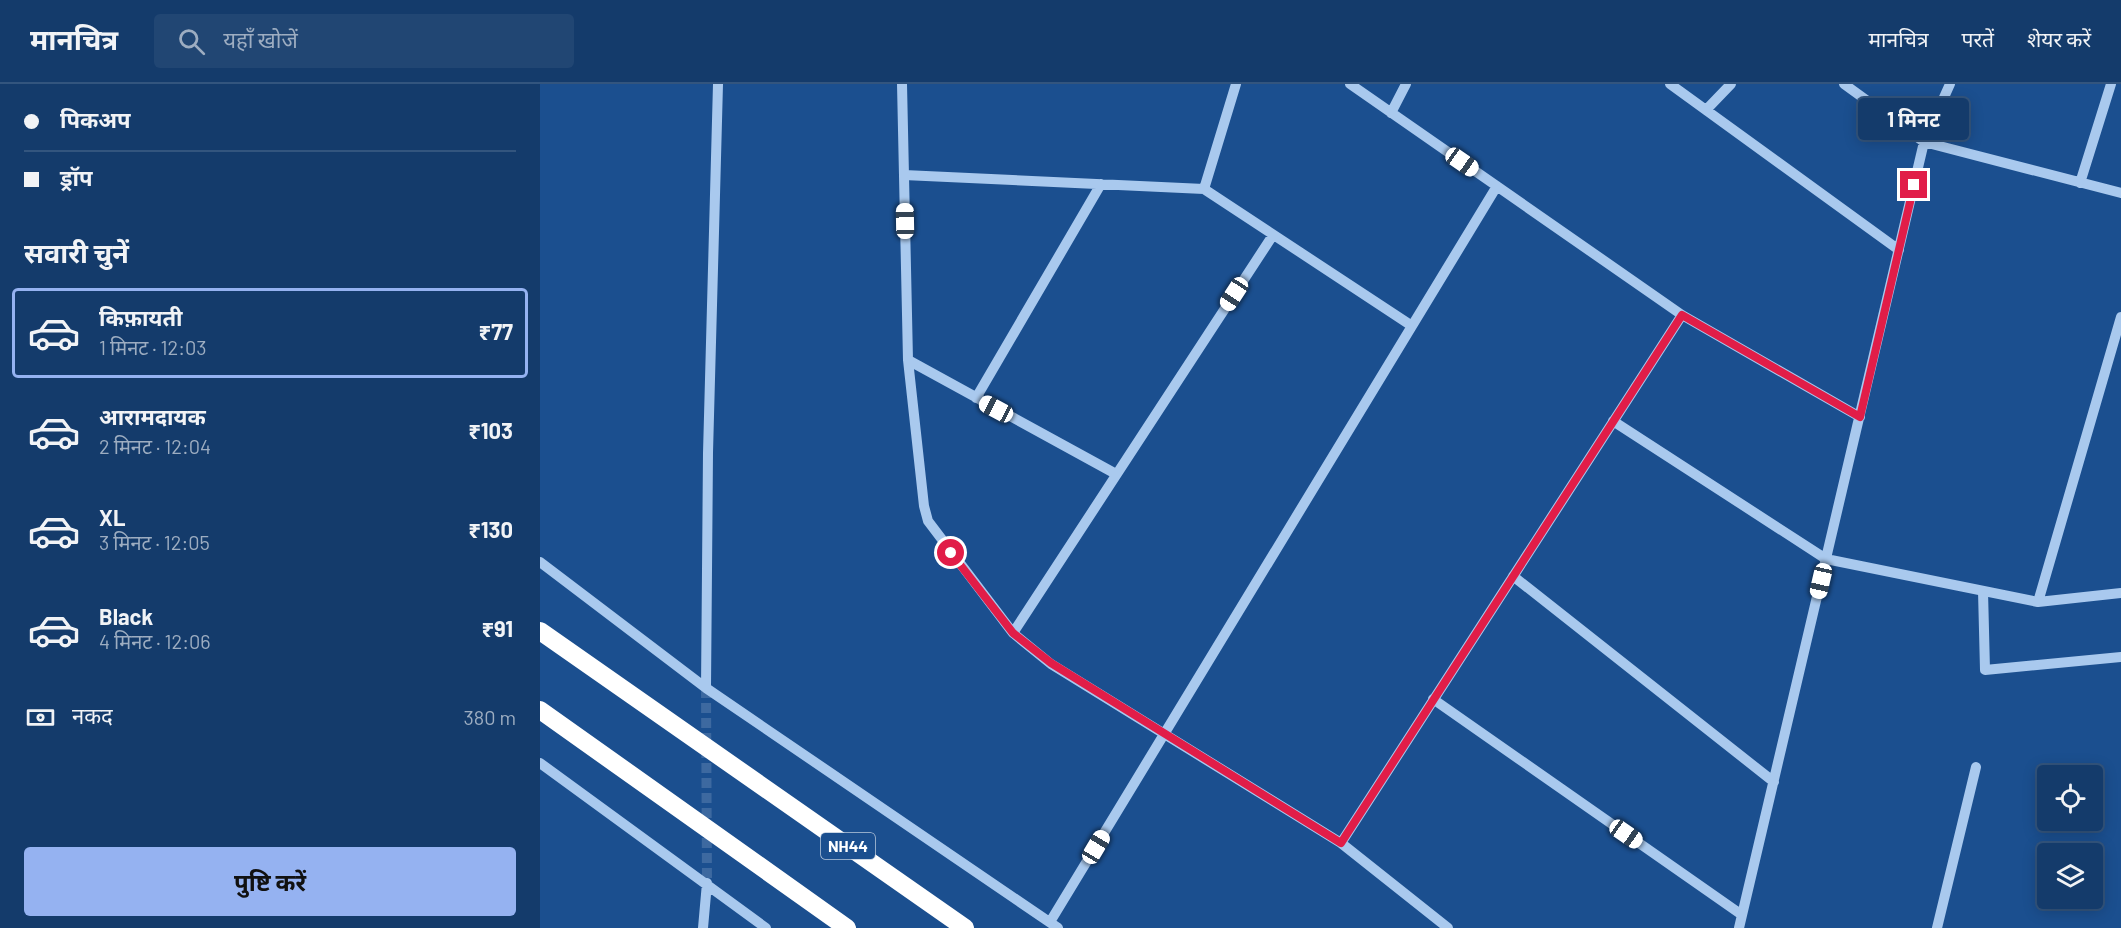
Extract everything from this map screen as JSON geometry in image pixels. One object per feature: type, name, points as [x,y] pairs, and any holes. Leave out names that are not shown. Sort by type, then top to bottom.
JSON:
[{"type":"highway","name":"NH44","points":[[540,631],[965,928]]},
{"type":"highway","points":[[540,711],[847,928]]},
{"type":"street","points":[[706,688],[708,453],[718,84]]},
{"type":"street","points":[[902,84],[908,360],[924,506],[928,521],[1013,633],[1051,663],[1341,843],[1448,928]]},
{"type":"street","points":[[1204,189],[1236,84]]},
{"type":"street","points":[[1350,84],[1682,315],[1860,417]]},
{"type":"street","points":[[1391,113],[1406,84]]},
{"type":"street","points":[[1670,84],[1899,250]]},
{"type":"street","points":[[1706,110],[1731,84]]},
{"type":"street","points":[[1845,84],[1924,142],[2121,193]]},
{"type":"street","points":[[1739,928],[1924,142],[1950,84]]},
{"type":"street","points":[[2080,183],[2111,84]]},
{"type":"street","points":[[904,175],[1204,189],[1412,326]]},
{"type":"street","points":[[976,398],[1101,184]]},
{"type":"street","points":[[540,562],[706,688],[1054,925],[1164,734],[1497,186]]},
{"type":"street","points":[[1013,633],[1273,235]]},
{"type":"street","points":[[1341,843],[1682,315]]},
{"type":"street","points":[[2038,602],[2121,317]]},
{"type":"street","points":[[908,360],[1116,474]]},
{"type":"street","points":[[1613,421],[1826,559],[2038,602],[2121,593]]},
{"type":"street","points":[[1513,576],[1774,782]]},
{"type":"street","points":[[1983,591],[1985,670],[2121,657]]},
{"type":"street","points":[[1433,699],[1742,915]]},
{"type":"street","points":[[540,763],[766,928]]},
{"type":"street","points":[[1937,928],[1976,767]]},
{"type":"street","points":[[703,928],[707,883]]},
{"type":"tunnel","points":[[706,688],[707,883]]},
{"type":"route","points":[[951,553],[1013,633],[1051,663],[1341,843],[1682,315],[1860,417],[1914,185]]}]
